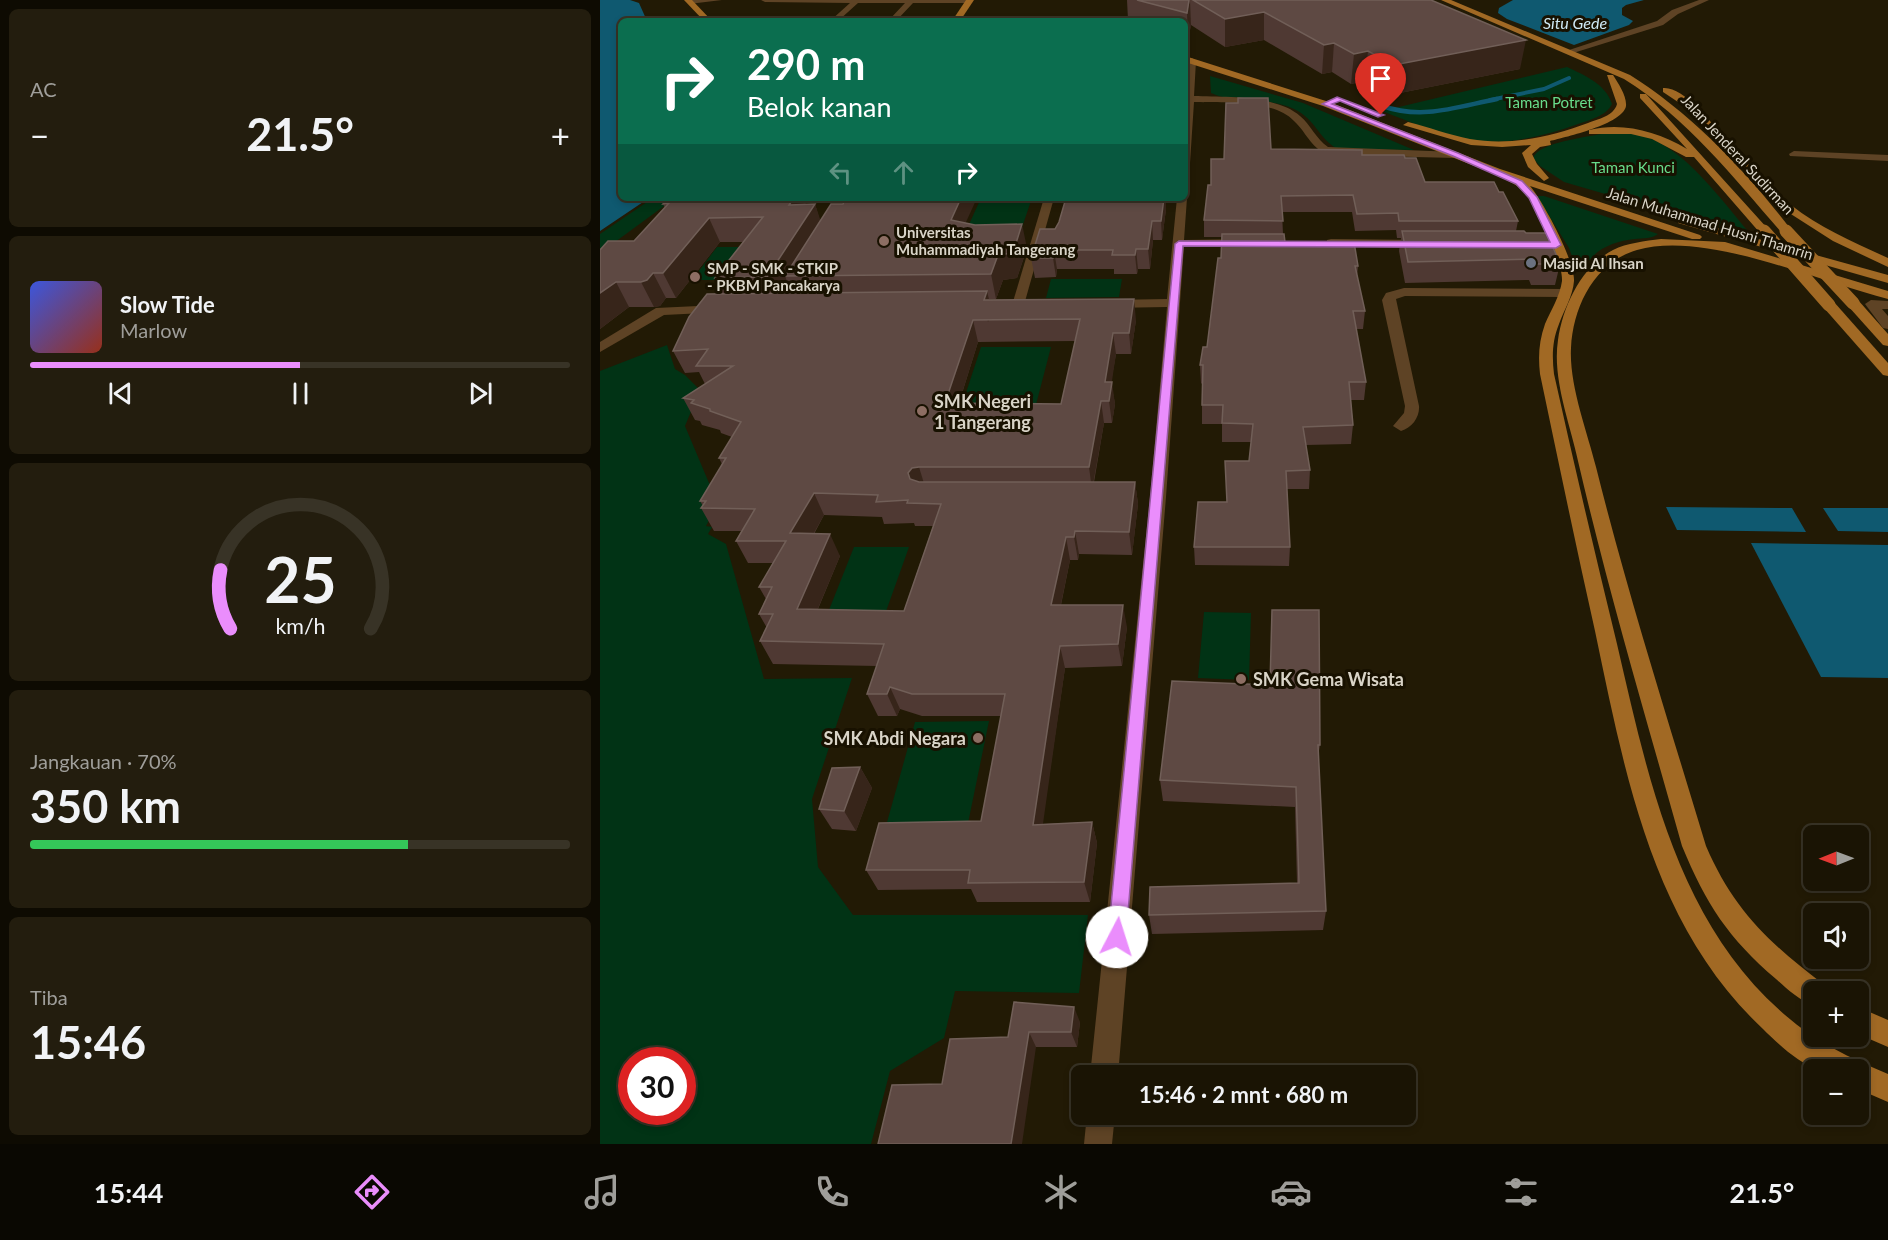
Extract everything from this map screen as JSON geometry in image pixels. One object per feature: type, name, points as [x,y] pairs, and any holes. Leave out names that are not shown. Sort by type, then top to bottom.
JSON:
[{"type":"main road","name":"Jalan Jenderal Sudirman","points":[[1445,0],[1628,77],[1667,102],[1888,342]]},
{"type":"main road","points":[[689,1],[705,18]]},
{"type":"main road","points":[[958,18],[969,1]]},
{"type":"main road","name":"Jalan Jenderal Sudirman","points":[[1436,5],[1610,77],[1647,99],[1888,372]]},
{"type":"main road","name":"Jalan Muhammad Husni Thamrin","points":[[1188,51],[1397,122],[1622,204],[1888,279]]},
{"type":"main road","name":"Jalan Muhammad Husni Thamrin","points":[[1189,60],[1328,100],[1496,171],[1735,249],[1888,295]]},
{"type":"main road","points":[[1594,63],[1626,72],[1678,97],[1696,110],[1716,135],[1787,207],[1837,239],[1888,263]]},
{"type":"main road","points":[[1397,122],[1470,142],[1506,144],[1540,140],[1589,126],[1617,112],[1621,107],[1621,100],[1610,77]]},
{"type":"main road","points":[[1544,177],[1528,159],[1530,149],[1537,145],[1609,129],[1654,135],[1709,167]]},
{"type":"main road","points":[[1496,171],[1527,189],[1544,217],[1551,245],[1566,263],[1569,279],[1546,335],[1544,354],[1546,374],[1641,790],[1669,872],[1699,933],[1725,970],[1776,1023],[1810,1050],[1827,1059]]},
{"type":"main road","points":[[1735,249],[1668,242],[1636,245],[1620,251],[1597,265],[1585,280],[1563,341],[1563,353],[1565,372],[1606,543],[1694,846],[1711,884],[1734,920],[1788,973],[1803,985]]},
{"type":"main road","points":[[1869,1025],[1888,1034]]},
{"type":"main road","points":[[1869,1080],[1888,1088]]},
{"type":"street","points":[[689,1],[718,0]]},
{"type":"street","points":[[765,0],[969,1]]},
{"type":"street","points":[[1567,52],[1660,23],[1675,12],[1705,0]]},
{"type":"street","points":[[837,18],[856,1]]},
{"type":"street","points":[[895,18],[912,1]]},
{"type":"street","points":[[1189,60],[1188,100],[1242,102],[1281,109],[1294,115],[1320,148],[1331,153],[1456,154]]},
{"type":"street","points":[[1794,154],[1888,158]]},
{"type":"street","points":[[1876,157],[1888,169]]},
{"type":"street","points":[[1017,305],[1049,201]]},
{"type":"street","points":[[1105,1065],[1152,497],[1174,303],[1182,201]]},
{"type":"street","points":[[1179,244],[1257,243]]},
{"type":"street","points":[[1324,243],[1431,244]]},
{"type":"street","points":[[1401,426],[1412,414],[1412,406],[1388,300],[1391,296],[1404,292],[1564,293]]},
{"type":"street","points":[[1096,304],[1174,303]]},
{"type":"street","points":[[1888,305],[1871,304],[1888,325]]},
{"type":"street","points":[[600,348],[661,311],[736,309]]},
{"type":"street","points":[[1098,1144],[1100,1125]]},
{"type":"green space","name":"Taman Potret","points":[[1567,67],[1600,86],[1612,104],[1602,115],[1538,136],[1496,142],[1469,140],[1436,131],[1382,111]]},
{"type":"green space","points":[[1210,76],[1303,103],[1414,150],[1338,149],[1326,140],[1307,118],[1294,109],[1274,103],[1231,99],[1211,93]]},
{"type":"green space","name":"Taman Kunci","points":[[1606,133],[1638,135],[1659,142],[1674,152],[1689,164],[1717,194],[1753,237],[1564,182],[1540,166],[1533,158],[1537,152],[1554,144]]},
{"type":"green space","points":[[1537,196],[1544,196],[1658,234],[1650,238],[1627,240],[1606,247],[1593,256],[1585,268],[1577,270],[1569,248]]},
{"type":"green space","points":[[649,201],[671,201],[600,253],[600,234]]},
{"type":"green space","points":[[980,201],[1031,201],[1017,242],[961,242]]},
{"type":"green space","points":[[717,247],[760,247],[737,280],[692,280]]},
{"type":"green space","points":[[1051,279],[1122,279],[1119,297],[1046,298]]},
{"type":"green space","points":[[667,345],[675,369],[685,375],[700,390],[685,426],[709,483],[724,493],[706,526],[712,527],[708,534],[726,544],[764,679],[852,678],[812,799],[818,867],[853,915],[1088,915],[1079,993],[955,991],[944,1038],[890,1071],[871,1144],[600,1144],[600,371]]},
{"type":"green space","points":[[981,347],[1051,347],[1032,420],[957,420]]},
{"type":"green space","points":[[854,547],[909,547],[884,617],[827,615]]},
{"type":"green space","points":[[1204,612],[1251,613],[1249,680],[1198,678]]},
{"type":"green space","points":[[989,721],[966,833],[884,833],[915,722]]},
{"type":"water","points":[[600,0],[630,0],[639,3],[646,18],[618,18],[618,201],[645,201],[600,231]]},
{"type":"water","name":"Situ Gede","points":[[1513,0],[1644,0],[1622,8],[1622,15],[1633,21],[1629,25],[1574,45],[1507,19],[1498,13],[1499,8]]},
{"type":"water","points":[[1666,507],[1792,508],[1806,532],[1677,530]]},
{"type":"water","points":[[1823,508],[1888,508],[1888,532],[1838,531]]},
{"type":"water","points":[[1751,543],[1888,545],[1888,678],[1821,677]]},
{"type":"building","points":[[1137,0],[1189,0],[1187,13]]},
{"type":"building","points":[[1193,0],[1431,0],[1526,40],[1394,65],[1368,51],[1354,54],[1334,43],[1324,45],[1264,12],[1225,19]]},
{"type":"building","points":[[1238,98],[1268,98],[1271,149],[1362,150],[1362,155],[1404,155],[1405,158],[1416,158],[1425,182],[1494,182],[1499,192],[1503,192],[1518,221],[1399,221],[1398,213],[1357,214],[1353,195],[1281,196],[1283,221],[1204,220],[1208,185],[1211,185],[1211,159],[1224,159],[1226,103],[1238,103]]},
{"type":"building","points":[[666,201],[792,201],[789,205],[815,204],[767,277],[715,278],[763,217],[709,218],[663,273],[653,273],[647,280],[641,282],[616,282],[600,293],[600,250],[608,241],[634,241],[669,203],[663,204]]},
{"type":"building","points":[[844,201],[960,201],[951,220],[975,225],[1022,224],[1013,253],[998,255],[991,274],[785,276],[831,204],[843,204]]},
{"type":"building","points":[[1065,201],[1164,201],[1161,221],[1152,221],[1148,249],[1136,249],[1135,255],[1112,255],[1113,250],[1054,250],[1053,258],[1031,258],[1040,229],[1055,229]]},
{"type":"building","points":[[1402,231],[1547,233],[1560,264],[1536,264],[1534,259],[1408,262]]},
{"type":"building","points":[[1222,234],[1284,234],[1285,242],[1354,242],[1358,266],[1355,266],[1365,311],[1353,311],[1366,382],[1349,382],[1353,425],[1303,427],[1310,470],[1286,471],[1290,547],[1194,547],[1198,502],[1227,502],[1225,461],[1249,461],[1253,424],[1222,423],[1223,405],[1202,405],[1203,365],[1200,365],[1203,347],[1207,347],[1218,258],[1221,258]]},
{"type":"building","points":[[987,291],[984,300],[1134,299],[1129,333],[1113,333],[1105,382],[1112,382],[1109,401],[1101,401],[1089,467],[919,467],[912,468],[908,473],[910,479],[919,482],[1135,482],[1129,532],[1075,531],[1074,537],[1066,537],[1051,605],[1123,605],[1118,644],[1060,646],[1033,825],[1092,822],[1084,882],[968,883],[970,870],[866,870],[879,823],[981,821],[1005,694],[912,694],[890,687],[887,694],[867,694],[884,644],[760,641],[773,614],[759,614],[772,587],[759,587],[786,541],[736,541],[755,509],[701,508],[706,501],[700,501],[726,458],[719,458],[741,422],[691,403],[694,400],[683,398],[733,366],[696,366],[708,349],[673,351],[689,317],[707,294]],"holes":[[[1080,319],[1061,404],[945,403],[973,320]],[[814,493],[878,495],[876,502],[908,500],[907,503],[941,504],[904,611],[797,609],[830,534],[790,533]]]},
{"type":"building","points":[[1272,610],[1319,610],[1320,745],[1318,745],[1326,911],[1149,915],[1150,887],[1299,883],[1296,787],[1160,780],[1172,681],[1270,685]]},
{"type":"building","points":[[860,767],[844,811],[819,809],[832,768]]},
{"type":"building","points":[[1014,1002],[1074,1007],[1071,1032],[1029,1032],[1011,1144],[878,1144],[892,1085],[942,1084],[950,1039],[1008,1037]]},
{"type":"waterway","points":[[1490,100],[1544,89],[1569,78]]},
{"type":"waterway","points":[[1382,106],[1397,110],[1426,112],[1497,99]]},
{"type":"place","name":"Universitas Muhammadiyah Tangerang","points":[[884,241]]},
{"type":"place","name":"Masjid Al Ihsan","points":[[1531,263]]},
{"type":"place","name":"SMP - SMK - STKIP - PKBM Pancakarya","points":[[695,277]]},
{"type":"place","name":"SMK Negeri 1 Tangerang","points":[[922,411]]},
{"type":"place","name":"SMK Gema Wisata","points":[[1241,679]]},
{"type":"place","name":"SMK Abdi Negara","points":[[978,738]]},
{"type":"route","points":[[1117,937],[1179,244],[1556,245],[1533,197],[1519,183],[1456,154],[1326,104],[1329,101],[1340,99],[1381,115]]}]
